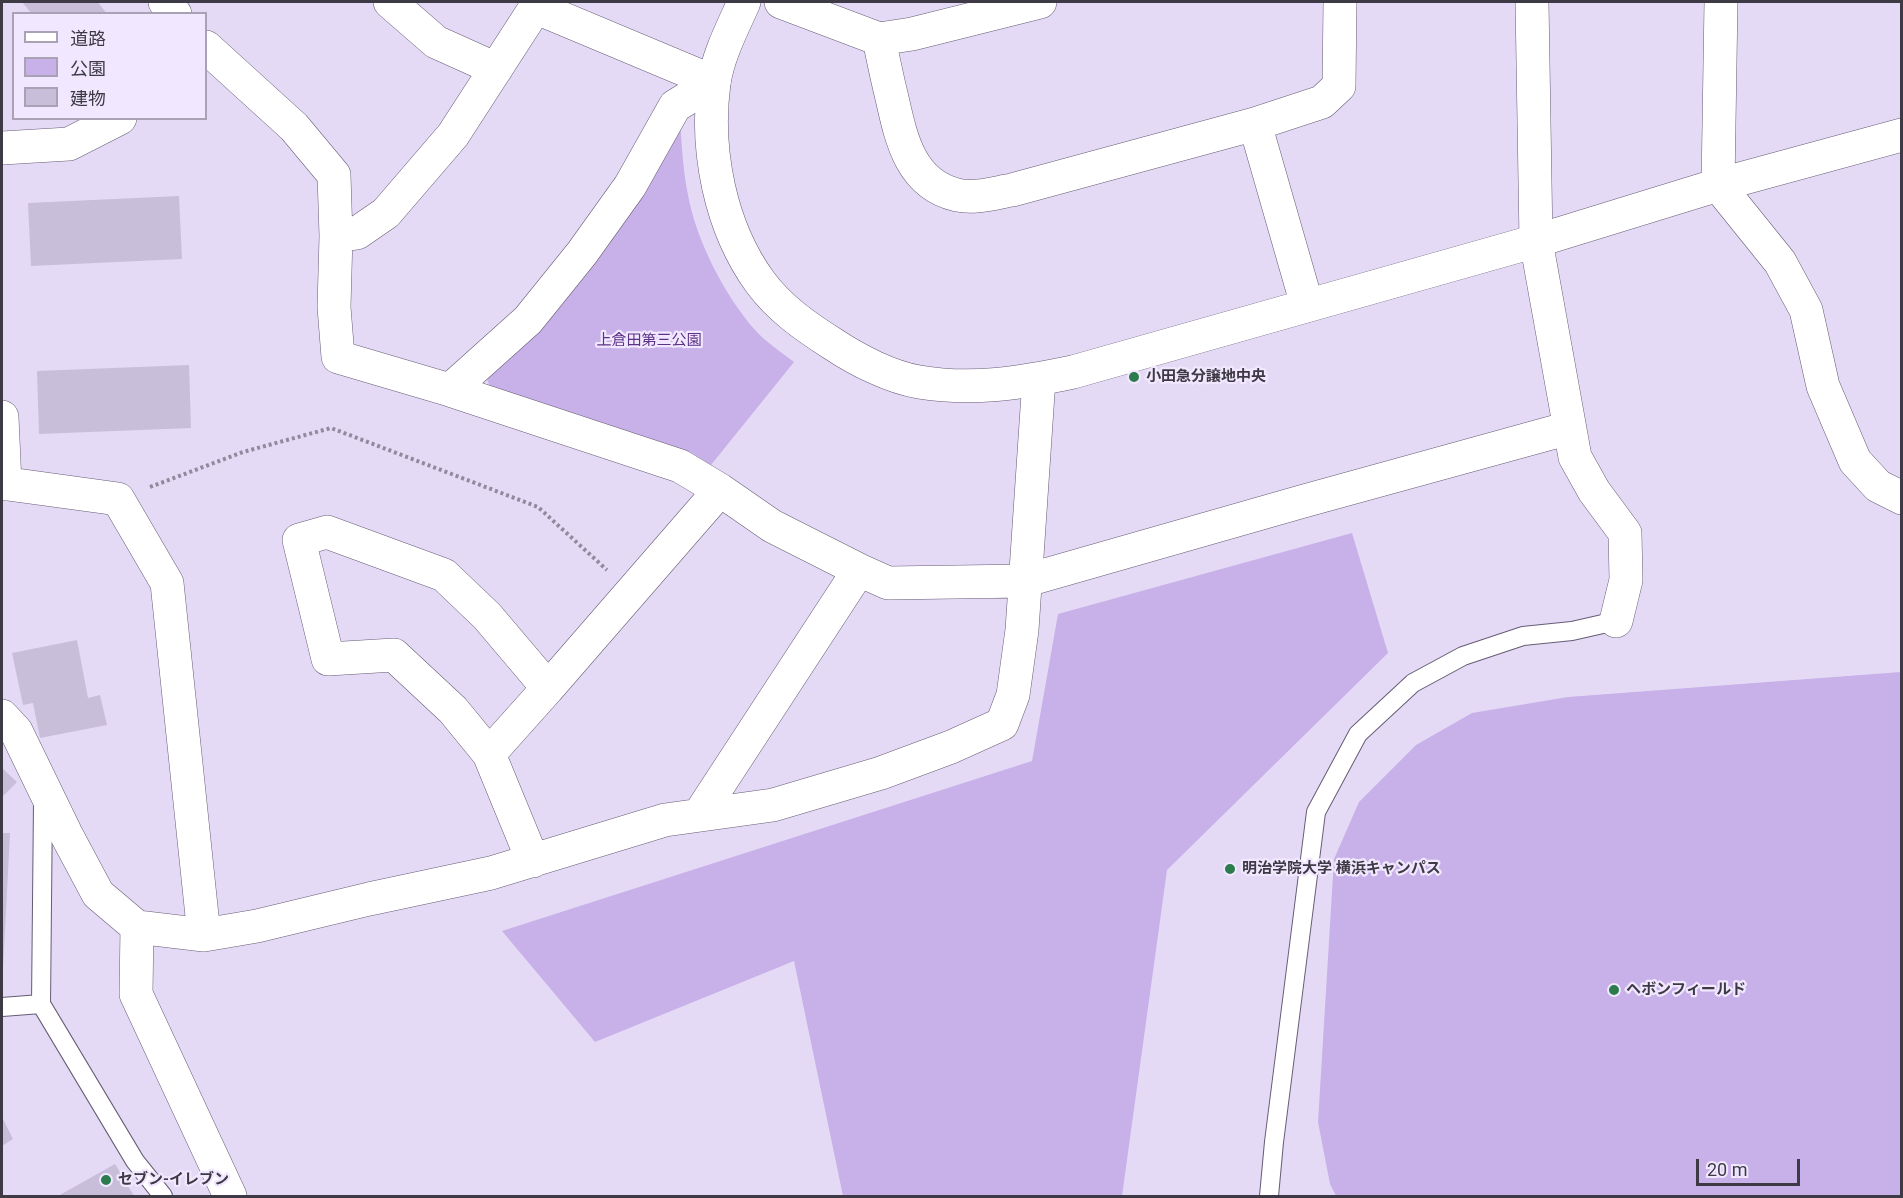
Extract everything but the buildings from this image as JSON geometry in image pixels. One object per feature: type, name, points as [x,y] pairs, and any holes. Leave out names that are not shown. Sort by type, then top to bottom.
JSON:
[{"type":"street","points":[[390,2],[436,42],[496,69]]},
{"type":"street","points":[[744,2],[721,57],[714,82],[712,136],[718,184],[727,217],[741,250],[760,283],[785,310],[861,362],[918,382],[978,387],[1073,372],[1536,241],[1718,185],[1902,135]]},
{"type":"street","points":[[781,2],[879,39],[912,34],[1040,2]]},
{"type":"street","points":[[879,39],[902,142],[918,171],[932,185],[958,195],[982,196],[1012,190],[1255,124],[1322,102],[1339,86],[1340,2]]},
{"type":"street","points":[[1532,2],[1536,241],[1575,457],[1594,491],[1625,533],[1626,580],[1616,621]]},
{"type":"street","points":[[1721,2],[1718,185],[1780,262],[1806,310],[1823,386],[1855,461],[1878,486],[1902,498]]},
{"type":"street","points":[[336,236],[357,233],[386,213],[453,135],[537,4],[714,82]]},
{"type":"street","points":[[207,48],[294,127],[334,175],[336,236],[334,308],[338,357],[450,390],[680,466],[772,526],[888,583],[1024,582],[1304,501],[1569,428]]},
{"type":"street","points":[[450,390],[528,320],[582,253],[630,186],[675,106],[714,82]]},
{"type":"street","points":[[2,148],[69,144],[116,120]]},
{"type":"street","points":[[1255,124],[1307,305]]},
{"type":"street","points":[[2,716],[16,731],[98,894],[137,927],[204,935],[257,926],[491,873],[665,820],[772,805],[870,776],[951,747],[1002,724],[1012,695],[1022,630],[1040,379]]},
{"type":"street","points":[[2,417],[3,484],[118,499],[167,583],[204,935]]},
{"type":"street","points":[[489,754],[720,490]]},
{"type":"street","points":[[533,861],[489,754],[453,710],[394,655],[328,659],[299,540],[327,532],[444,575],[487,616],[548,688]]},
{"type":"street","points":[[699,815],[859,570]]},
{"type":"street","points":[[137,927],[136,994],[230,1197]]},
{"type":"lane","points":[[1269,1197],[1316,812],[1358,734],[1413,683],[1463,656],[1523,636],[1572,631],[1616,621]]},
{"type":"lane","points":[[44,787],[41,1004],[135,1161],[163,1197]]},
{"type":"lane","points":[[2,1007],[41,1004]]},
{"type":"path","points":[[118,499],[243,452],[331,428],[538,507],[631,592]]},
{"type":"green space","name":"上倉田第三公園","points":[[680,122],[688,195],[698,230],[713,267],[733,301],[755,330],[794,362],[711,465],[692,453],[491,390],[484,371]]},
{"type":"green space","points":[[1352,533],[1388,653],[1167,870],[1122,1196],[843,1196],[794,961],[595,1042],[502,931],[1032,761],[1058,614]]},
{"type":"green space","name":"ヘボンフィールド","points":[[1901,672],[1901,1196],[1336,1196],[1330,1184],[1318,1122],[1334,859],[1359,802],[1416,745],[1472,713],[1568,697]]},
{"type":"place","name":"小田急分譲地中央","points":[[1134,377]]},
{"type":"place","name":"明治学院大学 横浜キャンパス","points":[[1230,869]]},
{"type":"place","name":"ヘボンフィールド","points":[[1614,990]]},
{"type":"place","name":"セブン-イレブン","points":[[106,1180]]}]
